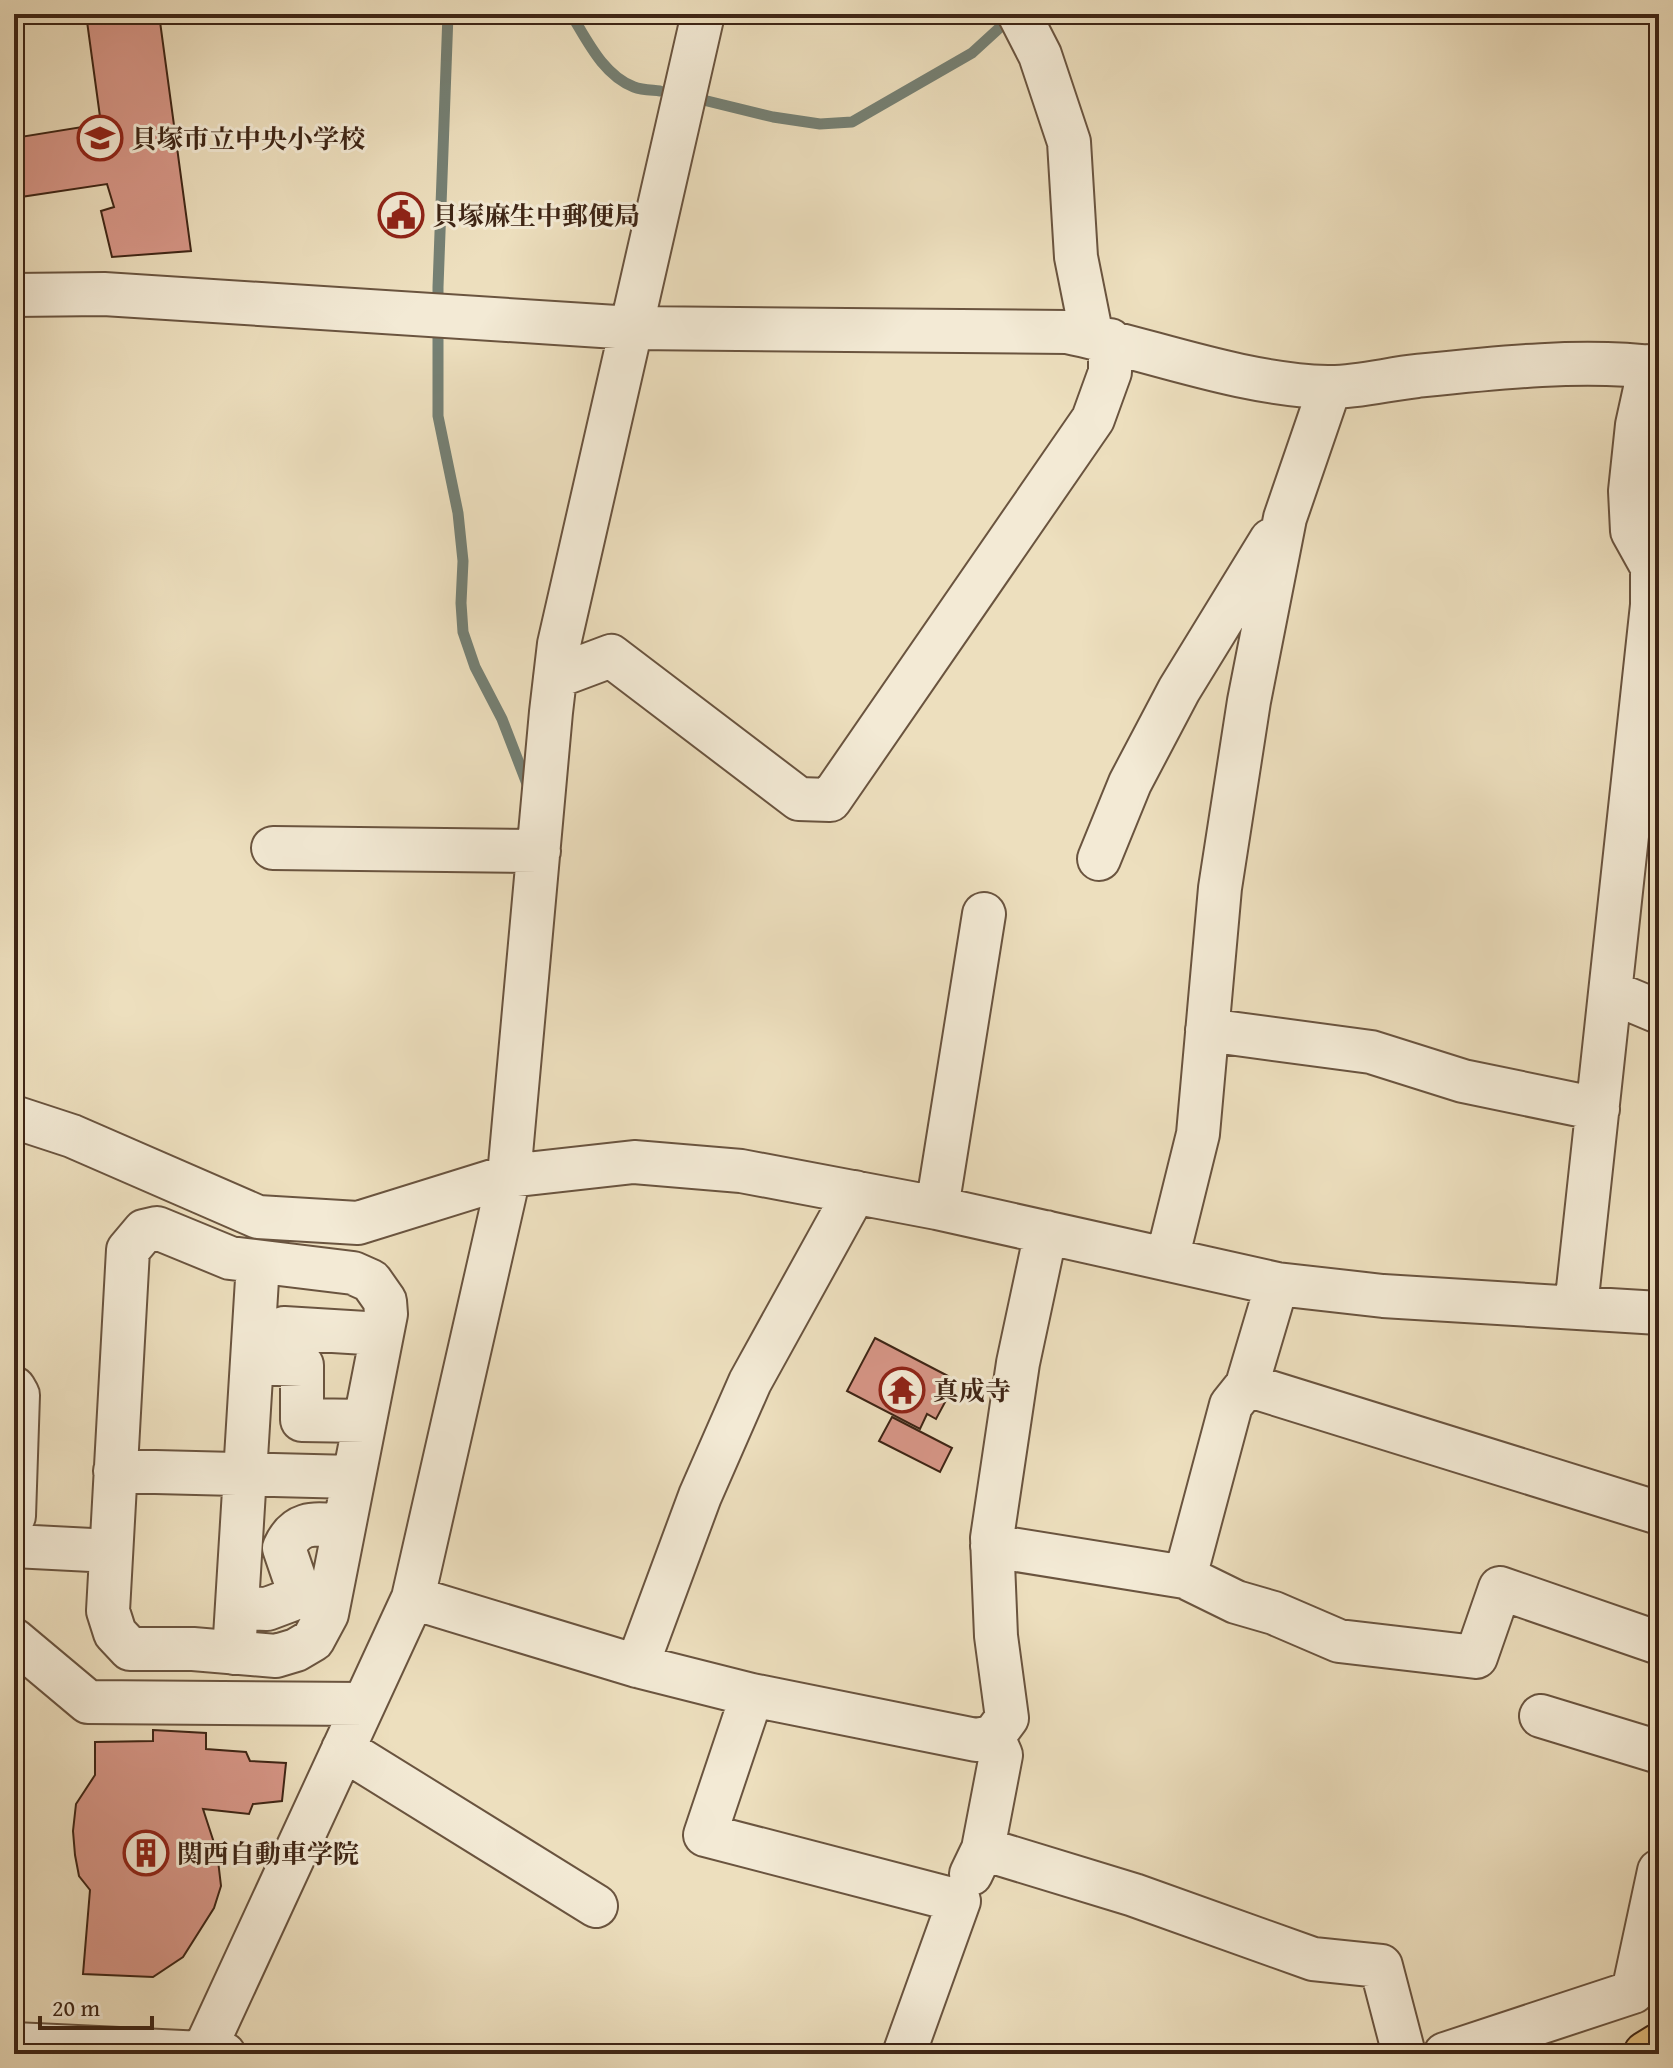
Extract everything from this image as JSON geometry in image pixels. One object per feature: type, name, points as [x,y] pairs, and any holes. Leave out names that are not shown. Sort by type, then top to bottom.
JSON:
[{"type":"main road","points":[[1646,2054],[1652,2014]]},
{"type":"street","points":[[188,2053],[343,1749],[413,1598],[509,1176],[559,644],[703,14]]},
{"type":"street","points":[[555,677],[611,656],[799,799],[830,800],[1093,419],[1110,372],[1076,257],[1069,142],[1040,55],[1019,14]]},
{"type":"street","points":[[14,295],[104,294],[632,328],[1067,332],[1215,370],[1292,384],[1330,387],[1417,376],[1564,365],[1655,367],[1637,425],[1630,491],[1632,531],[1652,567],[1643,843],[1611,992],[1576,1307]]},
{"type":"street","points":[[1167,1259],[1198,1134],[1220,888],[1249,701],[1285,518],[1330,387]]},
{"type":"street","points":[[1099,859],[1130,783],[1179,690],[1285,518]]},
{"type":"street","points":[[273,848],[539,851]]},
{"type":"street","points":[[937,1208],[984,914]]},
{"type":"street","points":[[1611,992],[1659,1012]]},
{"type":"street","points":[[1207,1030],[1371,1052],[1463,1081],[1598,1109]]},
{"type":"street","points":[[14,1117],[72,1136],[258,1217],[358,1223],[509,1176],[634,1162],[741,1171],[855,1192],[1277,1284],[1383,1296],[1659,1313]]},
{"type":"street","points":[[637,1666],[700,1496],[750,1382],[855,1192]]},
{"type":"street","points":[[157,1228],[230,1258],[258,1263],[353,1273],[371,1281],[385,1301],[382,1334],[327,1614],[313,1640],[296,1650],[276,1656],[193,1649],[130,1649],[115,1633],[108,1611],[128,1250],[144,1231],[157,1228]]},
{"type":"street","points":[[413,1598],[637,1666],[752,1695],[976,1740],[993,1737],[1007,1718],[996,1636],[992,1546],[1018,1363],[1046,1232]]},
{"type":"street","points":[[234,1653],[258,1263]]},
{"type":"street","points":[[1185,1577],[1231,1405],[1247,1385],[1277,1284]]},
{"type":"street","points":[[284,1328],[382,1334]]},
{"type":"street","points":[[252,1363],[302,1365],[302,1420],[365,1421]]},
{"type":"street","points":[[1247,1385],[1659,1513]]},
{"type":"street","points":[[14,1388],[18,1395],[14,1516]]},
{"type":"street","points":[[115,1471],[353,1477]]},
{"type":"street","points":[[237,1608],[267,1609],[291,1600],[297,1586],[284,1548],[298,1527],[321,1524],[344,1526]]},
{"type":"street","points":[[14,1546],[111,1551]]},
{"type":"street","points":[[992,1546],[1185,1577],[1236,1602],[1274,1613],[1339,1641],[1476,1657],[1500,1588],[1659,1643]]},
{"type":"street","points":[[14,1640],[88,1702],[364,1704]]},
{"type":"street","points":[[752,1695],[705,1835],[959,1901]]},
{"type":"street","points":[[1541,1716],[1659,1752]]},
{"type":"street","points":[[904,2054],[959,1901],[983,1849],[1001,1755],[993,1737]]},
{"type":"street","points":[[343,1749],[596,1906]]},
{"type":"street","points":[[983,1849],[1134,1895],[1313,1959],[1381,1966],[1404,2054]]},
{"type":"street","points":[[1445,2054],[1652,2014],[1659,1871]]},
{"type":"street","points":[[14,2044],[224,2054]]},
{"type":"building","points":[[86,14],[159,14],[191,251],[112,257],[101,211],[114,207],[107,184],[14,198],[14,138],[101,124]]},
{"type":"building","points":[[875,1338],[948,1376],[941,1388],[950,1393],[936,1419],[927,1414],[920,1429],[847,1391]]},
{"type":"building","points":[[892,1417],[952,1448],[940,1472],[879,1441]]},
{"type":"building","name":"関西自動車学院","points":[[153,1730],[206,1733],[206,1749],[246,1752],[250,1761],[286,1763],[282,1801],[253,1804],[249,1814],[203,1809],[217,1852],[221,1886],[214,1908],[183,1957],[153,1977],[83,1974],[90,1890],[79,1876],[75,1855],[73,1831],[76,1804],[95,1775],[95,1742],[153,1741]]},
{"type":"waterway","points":[[448,14],[438,287],[438,416],[458,513],[463,561],[463,632],[475,667],[502,719],[529,789]]},
{"type":"waterway","points":[[571,14],[597,56],[613,74],[634,87],[660,91]]},
{"type":"waterway","points":[[695,98],[773,117],[820,124],[852,122],[972,53],[1007,21],[1003,15]]},
{"type":"place","name":"貝塚市立中央小学校","points":[[100,138]]},
{"type":"place","name":"貝塚麻生中郵便局","points":[[401,215]]},
{"type":"place","name":"真成寺","points":[[902,1390]]},
{"type":"place","name":"関西自動車学院","points":[[146,1853]]}]
